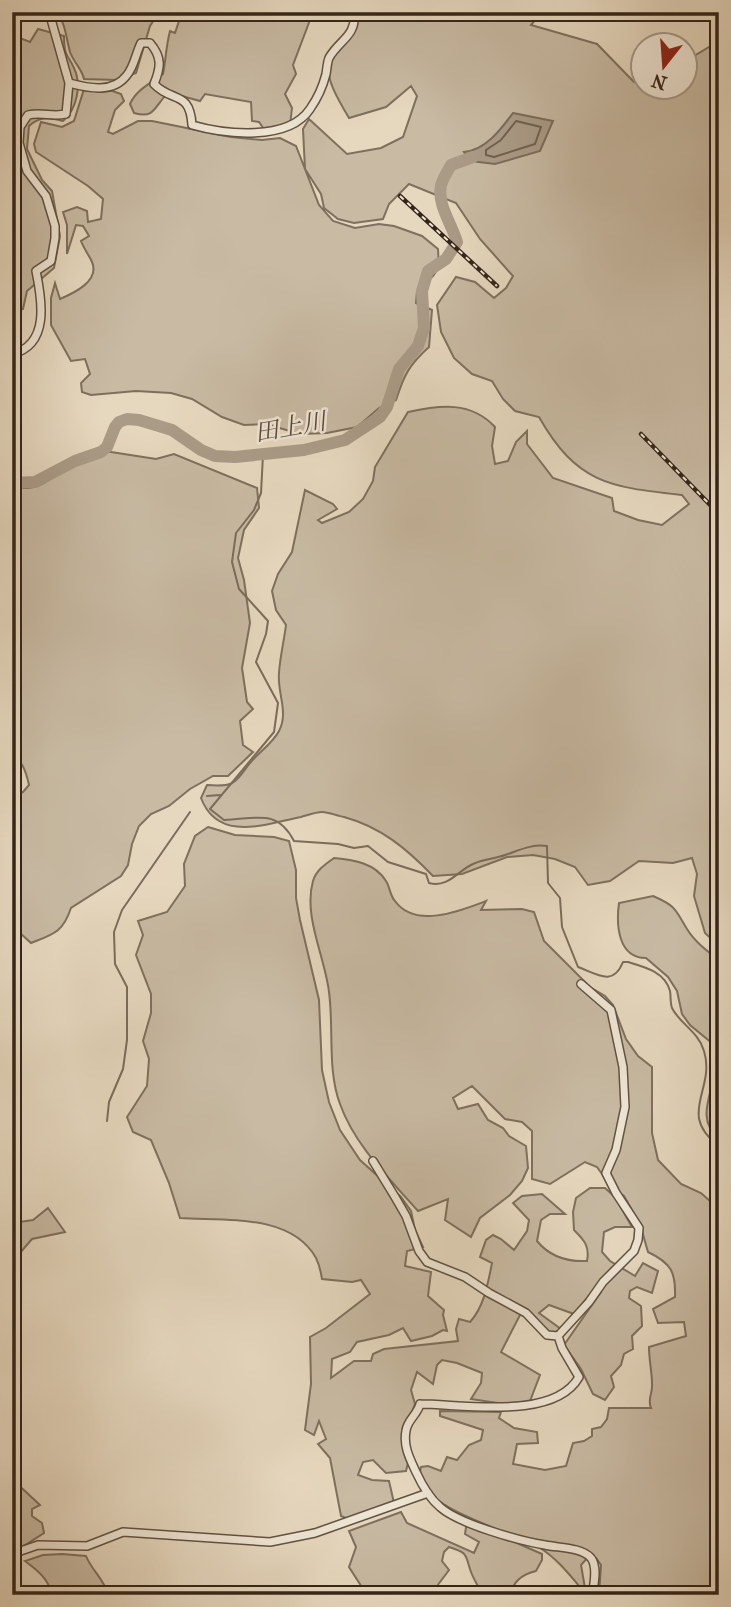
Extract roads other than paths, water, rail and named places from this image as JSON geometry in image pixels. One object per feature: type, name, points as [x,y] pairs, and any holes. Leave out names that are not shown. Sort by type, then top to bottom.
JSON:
[{"type":"street","points":[[12,354],[28,347],[38,332],[42,302],[36,271],[51,261],[55,239],[55,226],[47,196],[24,165],[19,143],[20,127],[28,115],[40,112],[66,114],[69,83],[49,12]]},
{"type":"street","points":[[69,83],[95,90],[116,84],[129,73],[141,44],[150,43],[159,52],[159,71],[154,84],[161,91],[179,97],[187,104],[191,109],[192,125],[218,132],[274,131],[295,123],[308,112],[316,99],[329,58],[351,34],[354,12]]},
{"type":"street","points":[[558,1336],[603,1282],[634,1251],[639,1228],[616,1193],[607,1173],[617,1150],[626,1097],[623,1067],[611,1010],[581,984]]},
{"type":"street","points":[[373,1161],[396,1197],[419,1251],[427,1262],[465,1277],[526,1313],[547,1335],[558,1336]]},
{"type":"street","points":[[558,1336],[579,1377],[573,1387],[563,1394],[545,1402],[511,1407],[420,1404],[417,1413],[408,1422],[405,1442],[409,1457],[428,1493],[448,1513],[479,1526],[546,1546],[561,1546],[592,1559],[595,1568],[592,1595]]},
{"type":"street","points":[[12,1554],[38,1545],[87,1546],[123,1532],[270,1542],[314,1532],[428,1493]]},
{"type":"water","points":[[513,113],[553,121],[540,151],[495,164],[471,161],[464,152],[486,143]]},
{"type":"waterway","name":"田上川","points":[[12,483],[35,482],[75,461],[101,452],[107,447],[115,427],[127,419],[172,430],[201,450],[215,456],[235,457],[304,450],[345,440],[380,417],[387,407],[399,369],[418,346],[424,328],[422,291],[428,271],[446,259],[457,242],[441,200],[441,186],[451,165],[473,157]]},
{"type":"waterway","points":[[263,455],[261,493],[254,510],[236,533],[232,562],[239,589],[268,621],[256,662],[278,703],[274,732],[210,809],[224,820],[273,820],[280,824],[294,841],[338,844],[354,848],[368,846],[388,862],[426,874],[429,883],[436,884],[447,881],[477,862],[531,847],[547,846],[548,883],[560,898],[562,927],[578,967],[598,975],[609,976],[619,970],[623,962],[628,962],[653,971],[664,979],[670,991],[672,1008],[698,1038],[706,1065],[700,1101],[700,1123],[719,1146]]},
{"type":"waterway","points":[[207,796],[220,795]]},
{"type":"waterway","points":[[107,1121],[109,1102],[123,1069],[127,1040],[127,987],[115,964],[114,932],[122,910],[190,812]]},
{"type":"railway","points":[[400,196],[497,286]]},
{"type":"railway","points":[[641,434],[719,514]]}]
